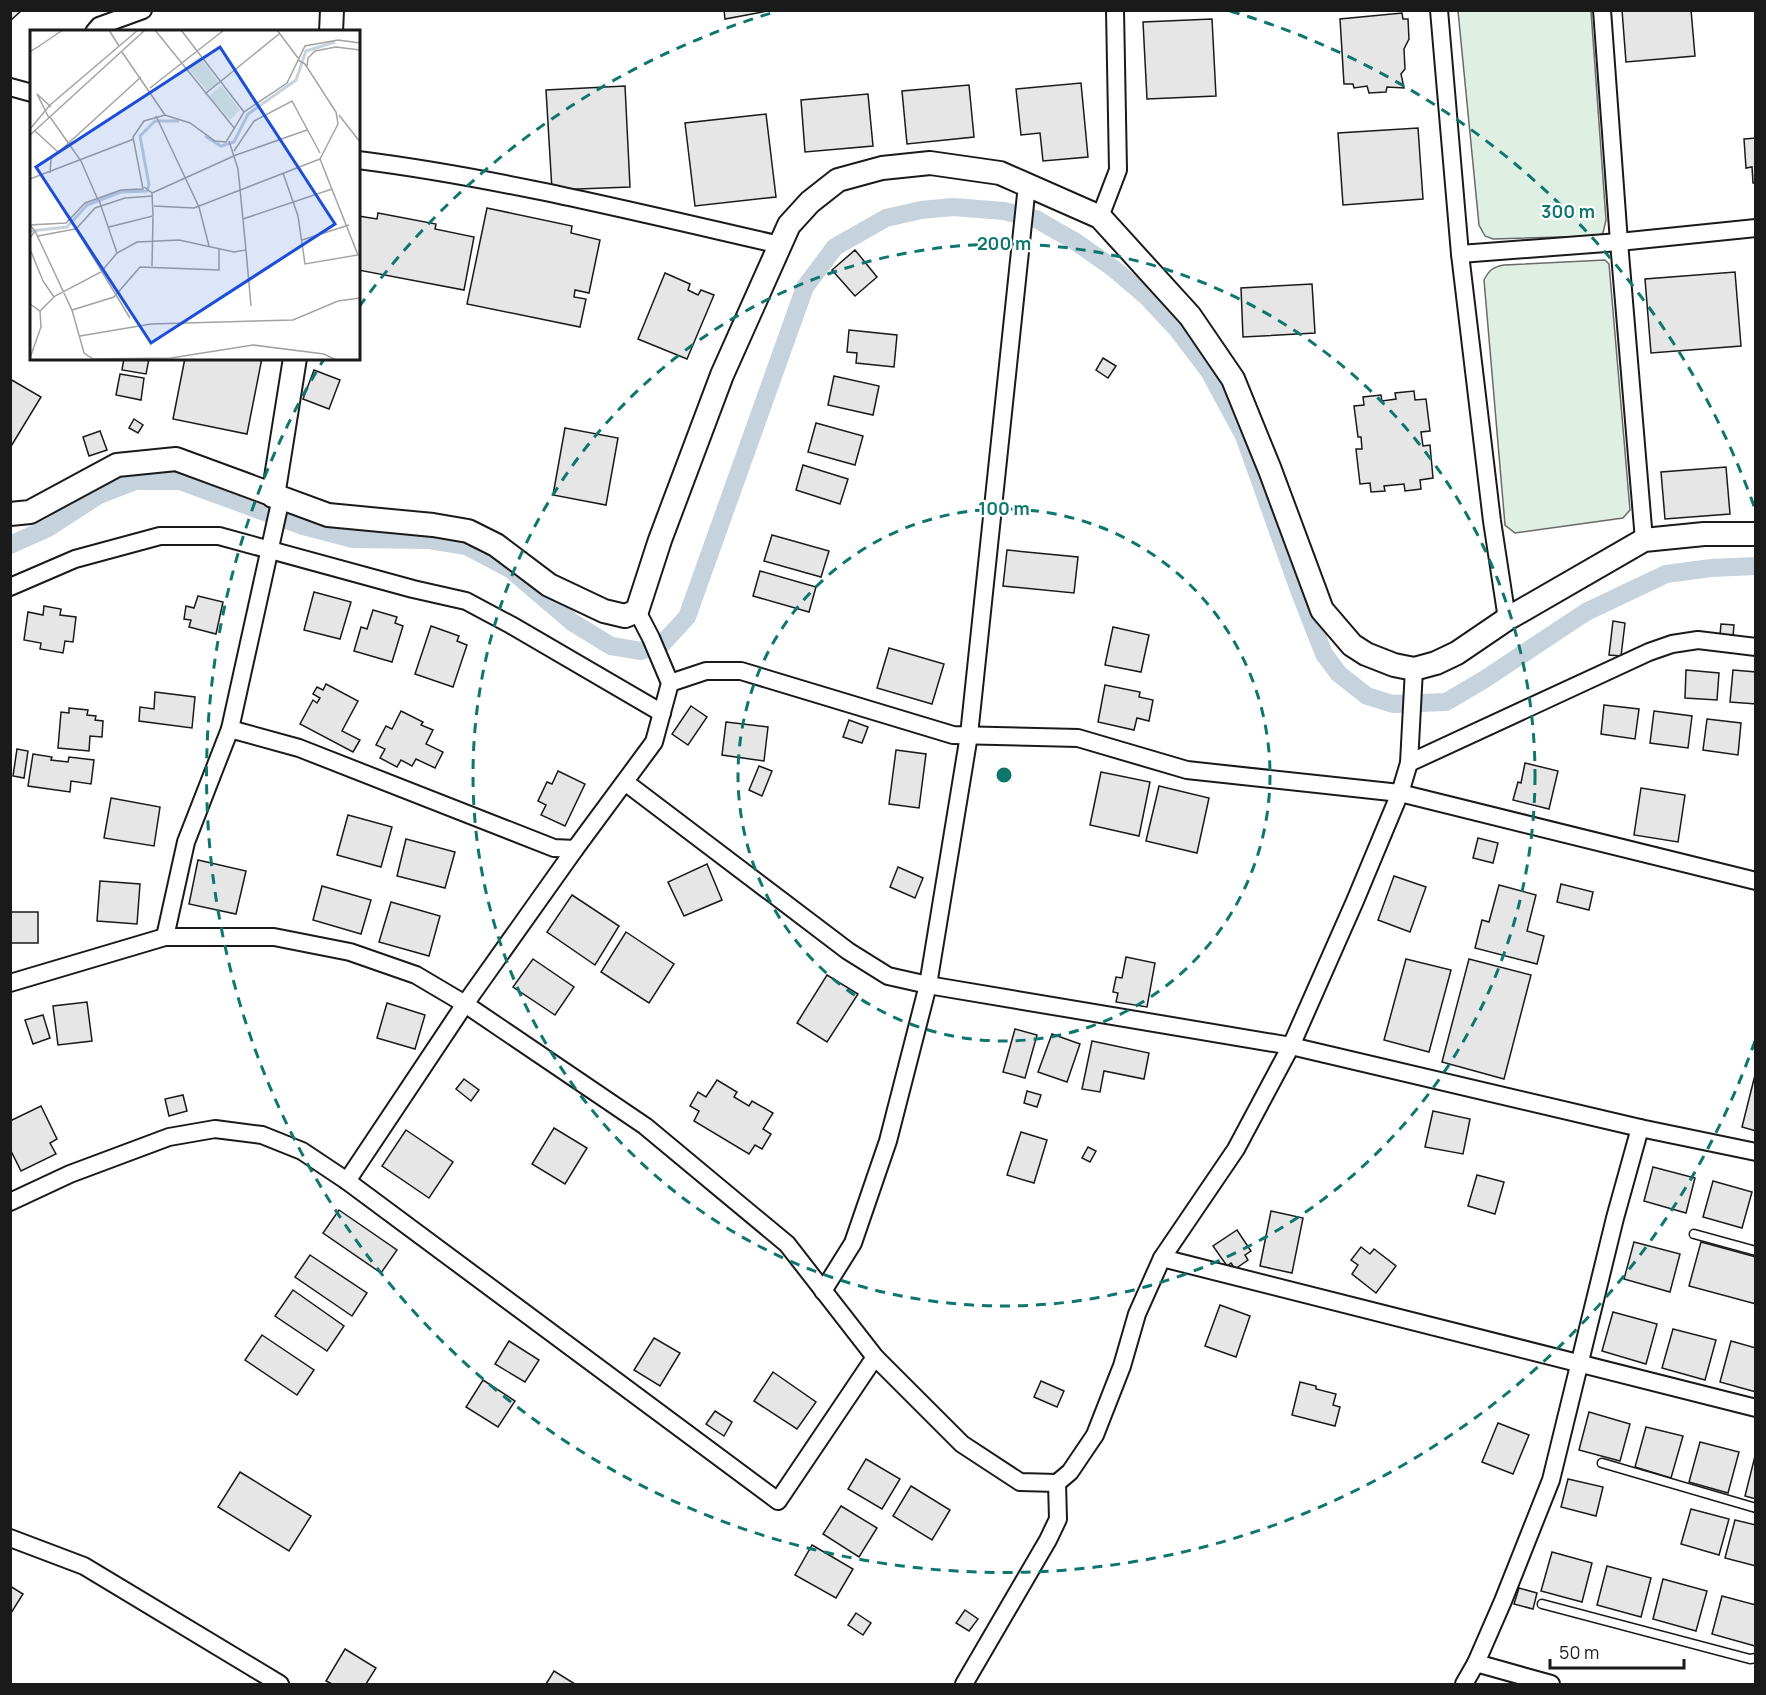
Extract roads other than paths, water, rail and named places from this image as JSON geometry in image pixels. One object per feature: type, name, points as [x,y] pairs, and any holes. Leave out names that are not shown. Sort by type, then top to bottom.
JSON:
[{"type":"street","points":[[96,30],[99,26],[143,10]]},
{"type":"street","points":[[331,30],[332,10]]},
{"type":"street","points":[[1100,217],[1118,170],[1115,10]]},
{"type":"street","points":[[1439,10],[1460,254],[1492,520],[1507,619]]},
{"type":"street","points":[[1602,10],[1618,242],[1644,540]]},
{"type":"street","points":[[10,87],[30,92]]},
{"type":"street","points":[[360,160],[425,169],[635,212],[780,245]]},
{"type":"street","points":[[347,1182],[465,1004],[654,742],[670,684],[638,611],[660,540],[722,375],[789,225],[810,202],[838,180],[882,168],[930,163],[1000,173],[1100,217],[1190,316],[1233,379],[1270,470],[1322,610],[1352,645],[1366,654],[1394,665],[1413,678]]},
{"type":"street","points":[[823,1291],[853,1243],[861,1221],[888,1142],[928,985],[969,735],[1027,185]]},
{"type":"street","points":[[1460,254],[1618,242],[1755,228]]},
{"type":"street","points":[[165,937],[186,842],[230,729],[275,524],[295,360]]},
{"type":"street","points":[[10,514],[30,512],[117,465],[176,459],[278,500],[328,515],[433,525],[468,531],[496,545],[549,585],[604,611],[625,616],[638,611]]},
{"type":"street","points":[[1413,678],[1436,663],[1457,654],[1507,619],[1644,540],[1704,534],[1755,534]]},
{"type":"street","points":[[10,587],[75,559],[160,536],[219,536],[412,589],[466,601],[662,713]]},
{"type":"street","points":[[1409,763],[1649,652],[1672,644],[1698,640],[1755,647]]},
{"type":"street","points":[[670,684],[706,671],[741,671],[953,735],[1078,738],[1187,770],[1400,794],[1755,881]]},
{"type":"street","points":[[10,982],[165,937],[274,937],[350,952],[416,975],[465,1004],[645,1126],[787,1245],[874,1357],[962,1444],[1020,1482],[1057,1483],[1070,1472],[1095,1436],[1122,1366],[1137,1314],[1162,1258],[1236,1149],[1291,1046],[1400,794],[1409,763],[1413,678]]},
{"type":"street","points":[[230,729],[299,748],[554,848],[575,849]]},
{"type":"street","points":[[624,782],[848,951],[888,976],[928,985],[1291,1046],[1640,1128],[1755,1152]]},
{"type":"street","points":[[1464,1684],[1476,1663],[1503,1601],[1551,1480],[1615,1218],[1640,1128]]},
{"type":"street","points":[[10,1202],[70,1174],[169,1137],[215,1129],[262,1135],[302,1151],[347,1182],[778,1501],[874,1357]]},
{"type":"street","points":[[1162,1258],[1755,1408]]},
{"type":"street","points":[[964,1684],[1058,1519],[1057,1483]]},
{"type":"street","points":[[10,1538],[84,1566],[280,1684]]},
{"type":"street","points":[[1476,1663],[1551,1684]]},
{"type":"lane","points":[[1694,1234],[1755,1251]]},
{"type":"lane","points":[[1602,1463],[1755,1508]]},
{"type":"lane","points":[[1542,1604],[1750,1659],[1755,1658]]},
{"type":"waterway","points":[[10,545],[48,528],[99,495],[135,481],[180,481],[303,526],[353,539],[429,540],[466,546],[510,569],[572,622],[611,646],[641,651],[663,643],[687,617],[805,287],[835,247],[886,218],[921,210],[953,207],[1004,211],[1036,219],[1076,242],[1113,268],[1148,298],[1177,329],[1209,371],[1244,436],[1324,654],[1339,674],[1367,696],[1393,704],[1446,702],[1586,612],[1666,574],[1711,568],[1756,566]]}]
